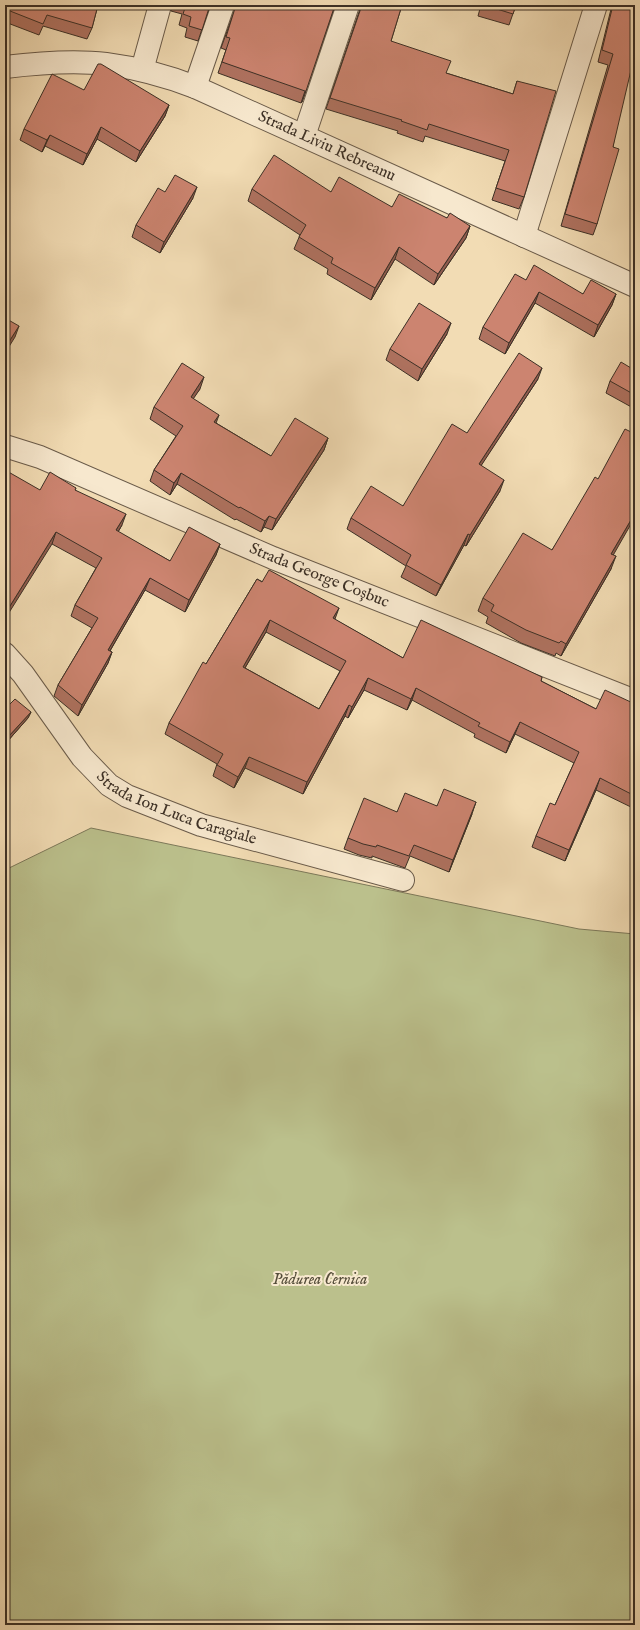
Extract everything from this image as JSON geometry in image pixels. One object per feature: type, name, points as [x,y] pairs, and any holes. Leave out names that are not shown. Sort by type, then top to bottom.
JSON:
[{"type":"street","points":[[142,70],[160,5]]},
{"type":"street","points":[[196,87],[223,5]]},
{"type":"street","points":[[304,136],[348,5]]},
{"type":"street","points":[[524,236],[596,5]]},
{"type":"street","name":"Strada Liviu Rebreanu","points":[[5,67],[64,63],[106,64],[142,70],[171,78],[196,87],[635,286]]},
{"type":"street","name":"Strada George Coșbuc","points":[[5,446],[40,457],[273,558],[635,701]]},
{"type":"street","name":"Strada Ion Luca Caragiale","points":[[5,654],[24,674],[82,757],[109,786],[127,796],[201,825],[403,880]]},
{"type":"green space","name":"Pădurea Cernica","points":[[91,828],[579,929],[635,934],[635,1625],[5,1625],[5,870]]},
{"type":"building","points":[[5,5],[98,5],[92,28],[47,15],[43,24],[5,9]]},
{"type":"building","points":[[186,5],[210,5],[202,30],[189,26],[191,17],[183,14]]},
{"type":"building","points":[[236,5],[335,5],[306,91],[222,62],[230,38],[226,37]]},
{"type":"building","points":[[362,5],[402,5],[391,41],[451,61],[446,73],[513,94],[517,81],[556,91],[524,197],[496,188],[509,150],[429,124],[427,130],[401,121],[402,120],[330,98]]},
{"type":"building","points":[[484,5],[516,5],[513,14]]},
{"type":"building","points":[[613,5],[635,5],[635,53],[613,147],[619,149],[597,224],[565,214],[613,54],[602,50]]},
{"type":"building","points":[[98,64],[101,64],[169,105],[140,151],[101,127],[87,154],[50,135],[47,140],[24,129],[52,74],[84,90]]},
{"type":"building","points":[[274,155],[331,192],[339,177],[392,207],[399,194],[447,218],[450,213],[470,226],[438,274],[399,247],[375,288],[331,263],[333,258],[299,237],[306,225],[252,189]]},
{"type":"building","points":[[175,175],[197,187],[164,242],[136,225],[158,188],[165,192]]},
{"type":"building","points":[[534,265],[583,294],[591,280],[616,294],[598,325],[539,292],[509,343],[483,327],[515,274],[526,280]]},
{"type":"building","points":[[419,303],[451,323],[422,369],[390,349]]},
{"type":"building","points":[[5,318],[19,326],[5,348]]},
{"type":"building","points":[[519,353],[542,368],[479,464],[504,480],[470,535],[468,534],[441,585],[406,565],[411,555],[351,518],[371,486],[403,506],[452,424],[467,433]]},
{"type":"building","points":[[635,360],[635,395],[610,381],[621,362],[631,368]]},
{"type":"building","points":[[182,363],[204,377],[191,397],[219,415],[214,422],[271,456],[295,418],[328,438],[276,519],[269,516],[265,521],[240,507],[239,508],[181,473],[174,483],[154,470],[183,426],[154,407]]},
{"type":"building","points":[[625,429],[635,434],[635,513],[611,554],[616,556],[566,644],[561,641],[559,643],[526,630],[491,611],[494,605],[483,598],[523,533],[552,550],[595,477],[598,479]]},
{"type":"building","points":[[5,470],[40,490],[50,472],[76,488],[75,490],[126,514],[116,530],[170,561],[189,527],[220,544],[189,600],[150,578],[108,650],[112,652],[82,705],[58,685],[98,618],[75,605],[102,558],[56,532],[5,614]]},
{"type":"building","points":[[269,570],[339,608],[333,618],[403,658],[421,620],[542,677],[541,681],[596,709],[605,690],[635,704],[635,796],[600,778],[569,850],[536,836],[550,803],[555,805],[579,752],[520,722],[510,742],[478,726],[480,723],[416,688],[411,699],[368,678],[352,707],[349,705],[307,782],[249,757],[238,777],[217,765],[223,754],[169,723],[203,662],[206,664],[257,579],[262,582]],"holes":[[[270,620],[346,661],[319,709],[243,667]]]},
{"type":"building","points":[[15,699],[31,712],[8,737],[5,734],[5,709]]},
{"type":"building","points":[[444,789],[476,802],[453,860],[414,845],[409,856],[377,845],[376,847],[363,844],[348,838],[364,798],[397,812],[405,793],[437,806]]}]
